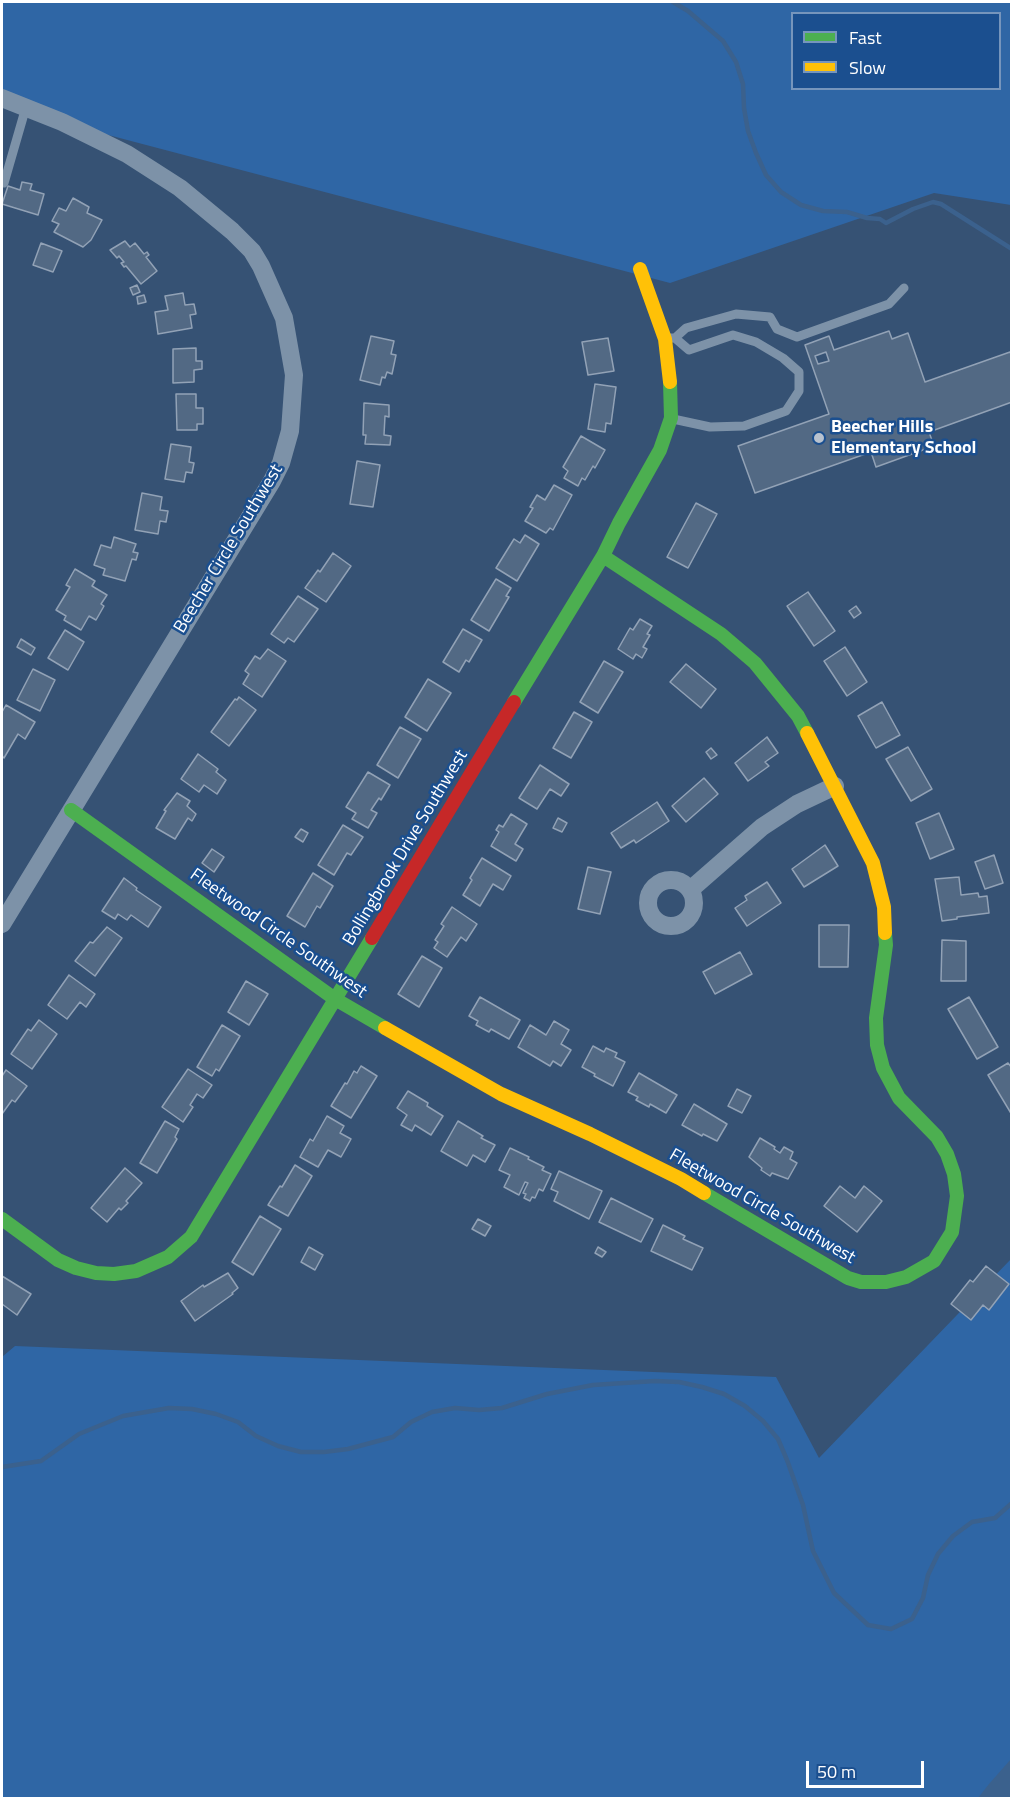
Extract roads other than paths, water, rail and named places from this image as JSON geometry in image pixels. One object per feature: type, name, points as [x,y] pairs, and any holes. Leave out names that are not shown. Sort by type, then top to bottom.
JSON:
[{"type":"street","name":"Beecher Circle Southwest","points":[[2,98],[62,122],[127,154],[180,188],[232,231],[252,251],[261,266],[284,318],[294,375],[290,431],[273,481],[2,924]]},
{"type":"street","name":"Bollingbrook Drive Southwest","points":[[2,1219],[58,1260],[96,1273],[114,1274],[136,1271],[168,1257],[191,1237],[603,556],[660,450],[671,418],[670,338],[640,269]]},
{"type":"street","name":"Fleetwood Circle Southwest","points":[[71,810],[335,999],[501,1094],[590,1134],[681,1179],[848,1278],[861,1282],[886,1282],[906,1277],[934,1261],[952,1232],[957,1196],[948,1154],[937,1137],[899,1098],[883,1068],[877,1045],[876,1018],[886,945],[884,907],[873,863],[798,716],[755,663],[721,633],[603,556]]},
{"type":"street","points":[[690,890],[762,827],[797,804],[835,786]]},
{"type":"lane","points":[[4,183],[26,107]]},
{"type":"lane","points":[[671,418],[710,427],[744,426],[786,411],[799,391],[799,372],[783,358],[756,342],[733,335],[688,350],[670,338],[686,328],[736,314],[770,317],[777,328],[797,337],[889,304],[904,288]]},
{"type":"waterway","points":[[673,2],[688,11],[723,41],[736,62],[743,84],[748,131],[766,175],[781,192],[801,205],[823,211],[847,212],[880,219],[886,223],[933,202],[941,204],[1012,249]]},
{"type":"waterway","points":[[2,1467],[41,1461],[79,1434],[123,1416],[169,1408],[192,1409],[216,1414],[238,1422],[256,1436],[278,1446],[301,1452],[324,1452],[348,1449],[393,1437],[411,1422],[432,1412],[455,1408],[479,1410],[502,1408],[547,1394],[593,1385],[655,1381],[679,1382],[724,1394],[745,1406],[763,1421],[778,1439],[787,1460],[803,1505],[813,1551],[834,1593],[868,1625],[891,1629],[912,1619],[923,1598],[928,1575],[938,1554],[953,1536],[972,1522],[995,1518],[1012,1503]]},
{"type":"place","name":"Beecher Hills Elementary School","points":[[819,438]]}]
